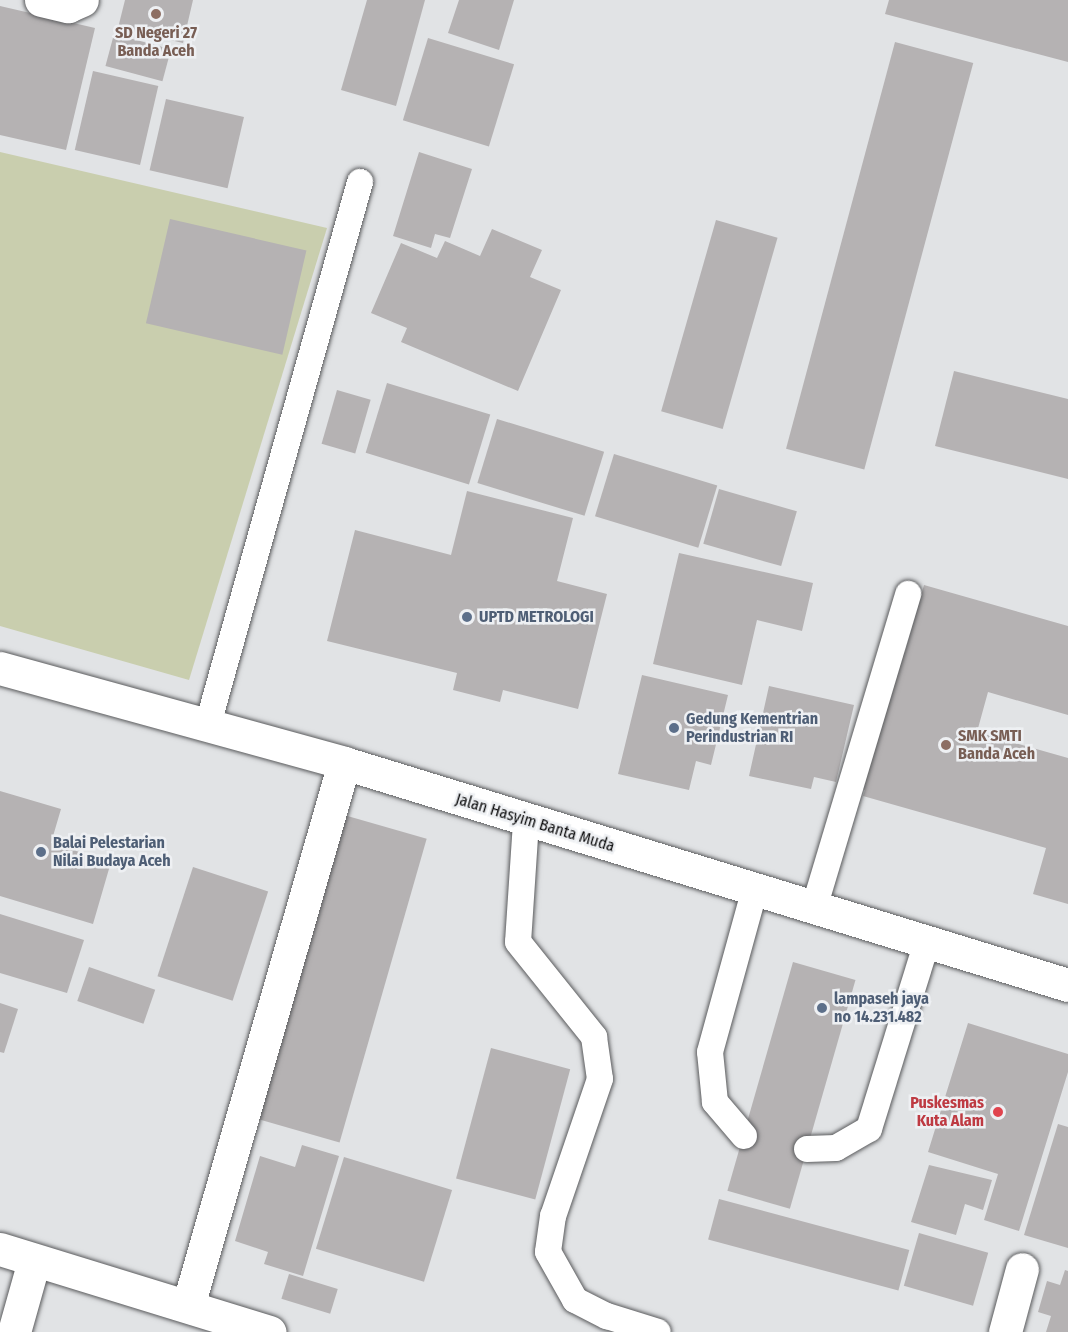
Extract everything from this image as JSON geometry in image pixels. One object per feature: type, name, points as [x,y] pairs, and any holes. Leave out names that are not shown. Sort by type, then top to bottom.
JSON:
[{"type":"street","points":[[41,0],[68,6],[82,0]]},
{"type":"street","name":"Jalan Hasyim Banta Muda","points":[[0,668],[344,763],[526,822],[1068,985]]},
{"type":"street","points":[[188,1306],[344,763]]},
{"type":"street","points":[[0,1250],[269,1332]]},
{"type":"street","points":[[14,1332],[34,1261]]},
{"type":"street","points":[[1005,1332],[1022,1269]]},
{"type":"lane","points":[[208,724],[360,182]]},
{"type":"lane","points":[[814,908],[908,594]]},
{"type":"lane","points":[[526,822],[518,942],[594,1037],[600,1078],[553,1216],[548,1252],[575,1300],[607,1316],[658,1332]]},
{"type":"lane","points":[[744,1136],[715,1102],[710,1052],[755,890]]},
{"type":"lane","points":[[807,1149],[836,1148],[869,1128],[927,942]]},
{"type":"green space","points":[[0,152],[327,228],[189,680],[0,626]]},
{"type":"building","name":"SD Negeri 27 Banda Aceh","points":[[125,0],[193,0],[183,43],[118,28]]},
{"type":"building","points":[[367,0],[425,0],[396,106],[341,90]]},
{"type":"building","points":[[459,0],[514,0],[499,50],[448,33]]},
{"type":"building","points":[[889,0],[1068,0],[1068,62],[885,14]]},
{"type":"building","points":[[0,6],[95,28],[66,150],[0,135]]},
{"type":"building","points":[[114,34],[171,49],[162,81],[105,66]]},
{"type":"building","points":[[428,38],[514,64],[489,147],[403,120]]},
{"type":"building","points":[[895,42],[973,63],[864,470],[786,449]]},
{"type":"building","points":[[93,71],[158,86],[140,165],[75,150]]},
{"type":"building","points":[[166,99],[244,117],[228,188],[150,170]]},
{"type":"building","points":[[419,152],[472,169],[450,238],[435,234],[431,248],[393,236]]},
{"type":"building","points":[[170,219],[306,250],[282,355],[146,323]]},
{"type":"building","points":[[716,220],[778,238],[723,429],[661,411]]},
{"type":"building","points":[[492,229],[542,250],[530,277],[561,290],[518,391],[401,342],[407,328],[371,313],[401,243],[437,258],[445,241],[480,256]]},
{"type":"building","points":[[954,371],[1068,399],[1068,479],[935,446]]},
{"type":"building","points":[[387,383],[490,415],[469,484],[366,453]]},
{"type":"building","points":[[337,390],[371,400],[355,453],[322,444]]},
{"type":"building","points":[[497,419],[604,452],[585,516],[477,483]]},
{"type":"building","points":[[614,454],[717,486],[698,548],[595,516]]},
{"type":"building","points":[[719,489],[797,511],[781,566],[703,544]]},
{"type":"building","name":"UPTD METROLOGI","points":[[467,491],[573,518],[557,581],[607,594],[578,709],[503,690],[500,702],[453,690],[457,673],[327,641],[355,530],[451,555]]},
{"type":"building","points":[[679,553],[813,583],[802,631],[757,620],[742,685],[653,664]]},
{"type":"building","name":"SMK SMTI Banda Aceh","points":[[924,585],[1068,626],[1068,715],[988,692],[977,732],[1068,758],[1068,904],[1033,894],[1046,848],[863,796],[865,790],[857,787],[896,649],[905,652]]},
{"type":"building","name":"Gedung Kementrian Perindustrian RI","points":[[642,675],[728,695],[711,765],[696,761],[689,790],[618,774]]},
{"type":"building","points":[[769,686],[854,705],[836,782],[814,777],[811,789],[749,776]]},
{"type":"building","name":"Balai Pelestarian Nilai Budaya Aceh","points":[[0,791],[61,809],[51,843],[111,862],[93,924],[0,896]]},
{"type":"building","points":[[344,815],[427,839],[340,1142],[257,1119]]},
{"type":"building","points":[[193,867],[268,891],[233,1001],[157,976]]},
{"type":"building","points":[[0,914],[84,940],[67,993],[0,973]]},
{"type":"building","points":[[793,962],[855,980],[790,1209],[727,1191]]},
{"type":"building","points":[[89,967],[155,990],[143,1024],[77,1001]]},
{"type":"building","points":[[0,1003],[18,1009],[4,1053],[0,1052]]},
{"type":"building","name":"Puskesmas Kuta Alam","points":[[968,1023],[1068,1054],[1068,1072],[1019,1231],[984,1220],[998,1174],[928,1152]]},
{"type":"building","points":[[491,1048],[570,1069],[535,1200],[456,1178]]},
{"type":"building","points":[[1058,1124],[1068,1127],[1068,1248],[1024,1235]]},
{"type":"building","points":[[302,1145],[339,1156],[303,1276],[264,1264],[268,1252],[235,1241],[260,1156],[295,1167]]},
{"type":"building","points":[[344,1157],[452,1190],[424,1282],[316,1249]]},
{"type":"building","points":[[929,1165],[992,1180],[983,1210],[965,1204],[956,1235],[911,1222]]},
{"type":"building","points":[[719,1199],[909,1250],[898,1291],[708,1240]]},
{"type":"building","points":[[919,1233],[988,1253],[973,1306],[904,1286]]},
{"type":"building","points":[[1065,1270],[1068,1271],[1068,1332],[1046,1332],[1051,1316],[1038,1312],[1047,1281],[1060,1285]]},
{"type":"building","points":[[289,1274],[338,1289],[330,1314],[281,1299]]},
{"type":"place","name":"SD Negeri 27 Banda Aceh","points":[[156,14]]},
{"type":"place","name":"UPTD METROLOGI","points":[[467,617]]},
{"type":"place","name":"Gedung Kementrian Perindustrian RI","points":[[674,728]]},
{"type":"place","name":"SMK SMTI Banda Aceh","points":[[946,745]]},
{"type":"place","name":"Balai Pelestarian Nilai Budaya Aceh","points":[[41,852]]},
{"type":"place","name":"lampaseh jaya no 14.231.482","points":[[822,1008]]},
{"type":"place","name":"Puskesmas Kuta Alam","points":[[998,1112]]}]
